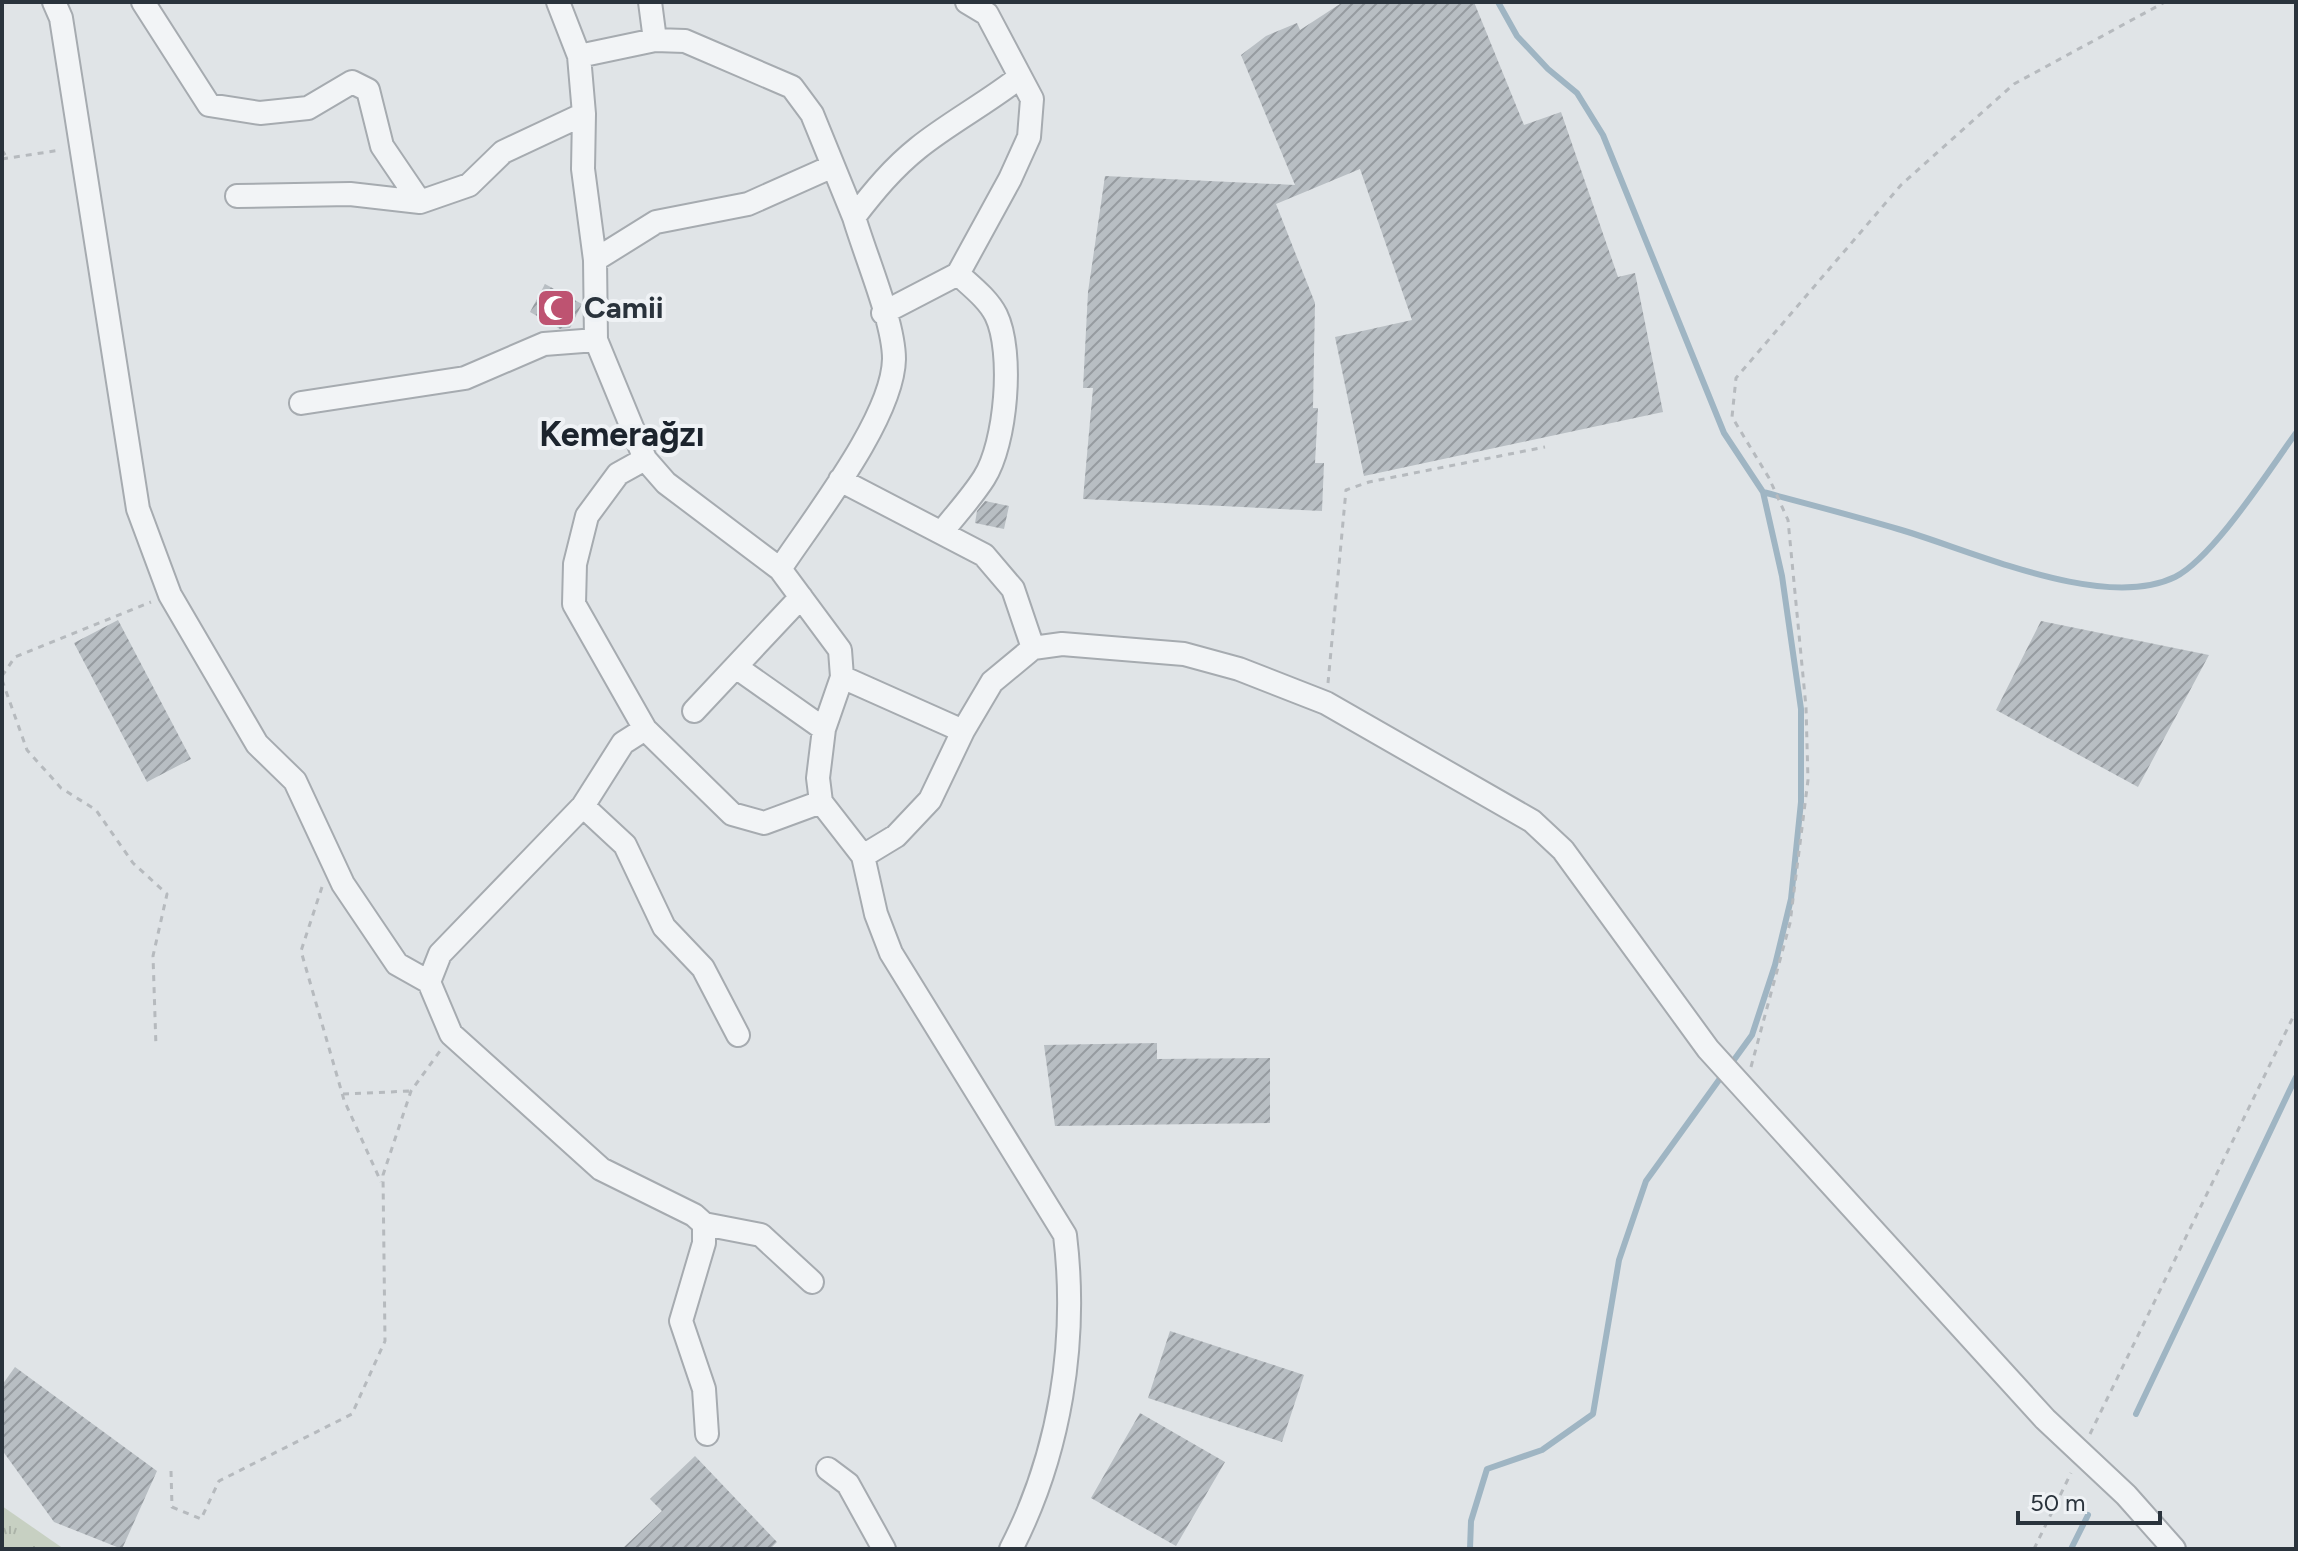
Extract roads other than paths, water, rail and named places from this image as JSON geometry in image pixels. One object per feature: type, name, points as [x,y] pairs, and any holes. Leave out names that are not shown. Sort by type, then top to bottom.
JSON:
[{"type":"street","points":[[54,2],[61,18],[138,509],[170,595],[257,744],[295,781],[343,884],[397,964],[429,982],[451,1034],[601,1169],[694,1215],[704,1224],[761,1235],[812,1282]]},
{"type":"street","points":[[143,2],[209,105],[260,113],[308,108],[352,82],[368,90],[382,146],[420,202]]},
{"type":"street","points":[[558,2],[579,56],[584,114],[583,169],[595,260],[596,340],[645,459],[666,483],[780,569],[840,650],[842,677],[824,729],[818,778],[821,802],[863,856],[876,914],[891,953],[1065,1235],[1071,1281],[1068,1355],[1045,1471],[1011,1549]]},
{"type":"street","points":[[650,2],[655,40]]},
{"type":"street","points":[[883,313],[958,274],[1010,179],[1029,137],[1032,99],[987,14],[967,2]]},
{"type":"street","points":[[579,56],[655,40],[685,41],[792,87],[812,114],[831,167],[854,217],[894,360],[880,410],[840,480],[780,569]]},
{"type":"street","points":[[854,217],[882,180],[919,147],[978,110],[1020,77]]},
{"type":"street","points":[[237,196],[350,194],[420,202],[469,185],[503,152],[584,114]]},
{"type":"street","points":[[595,260],[656,222],[748,204],[831,167]]},
{"type":"street","points":[[942,532],[985,477],[996,448],[1005,389],[1006,351],[996,315],[958,274]]},
{"type":"street","points":[[301,403],[465,378],[544,344],[596,340]]},
{"type":"street","points":[[645,459],[618,474],[587,516],[575,564],[574,604],[645,729],[732,814],[764,823],[821,802]]},
{"type":"street","points":[[840,480],[984,555],[1013,589],[1033,648]]},
{"type":"street","points":[[694,711],[801,597]]},
{"type":"street","points":[[863,856],[896,836],[930,800],[963,731],[992,682],[1033,648],[1062,644],[1184,654],[1239,669],[1326,703],[1532,821],[1563,850],[1708,1049],[2045,1419],[2174,1549]]},
{"type":"street","points":[[736,667],[824,729]]},
{"type":"street","points":[[842,677],[963,731]]},
{"type":"street","points":[[429,982],[440,954],[583,806],[623,743],[645,729]]},
{"type":"street","points":[[583,806],[625,845],[664,927],[703,968],[738,1035]]},
{"type":"street","points":[[704,1224],[704,1243],[681,1321],[704,1389],[707,1434]]},
{"type":"street","points":[[828,1469],[848,1484],[884,1549]]},
{"type":"waterway","points":[[1498,2],[1517,36],[1548,69],[1577,93],[1603,135],[1724,433],[1763,492],[1782,576],[1801,709],[1801,802],[1791,899],[1775,965],[1752,1035],[1731,1064]]},
{"type":"waterway","points":[[1763,492],[1898,529],[2037,574],[2075,583],[2112,587],[2145,586],[2175,577],[2207,551],[2296,433]]},
{"type":"waterway","points":[[1470,1549],[1471,1521],[1487,1469],[1542,1450],[1593,1414],[1619,1260],[1646,1181],[1724,1073]]},
{"type":"waterway","points":[[2136,1414],[2296,1077]]},
{"type":"waterway","points":[[2071,1549],[2088,1515]]},
{"type":"place","name":"Camii","points":[[556,308]]},
{"type":"district","name":"Kemerağzı","points":[[622,434]]}]
